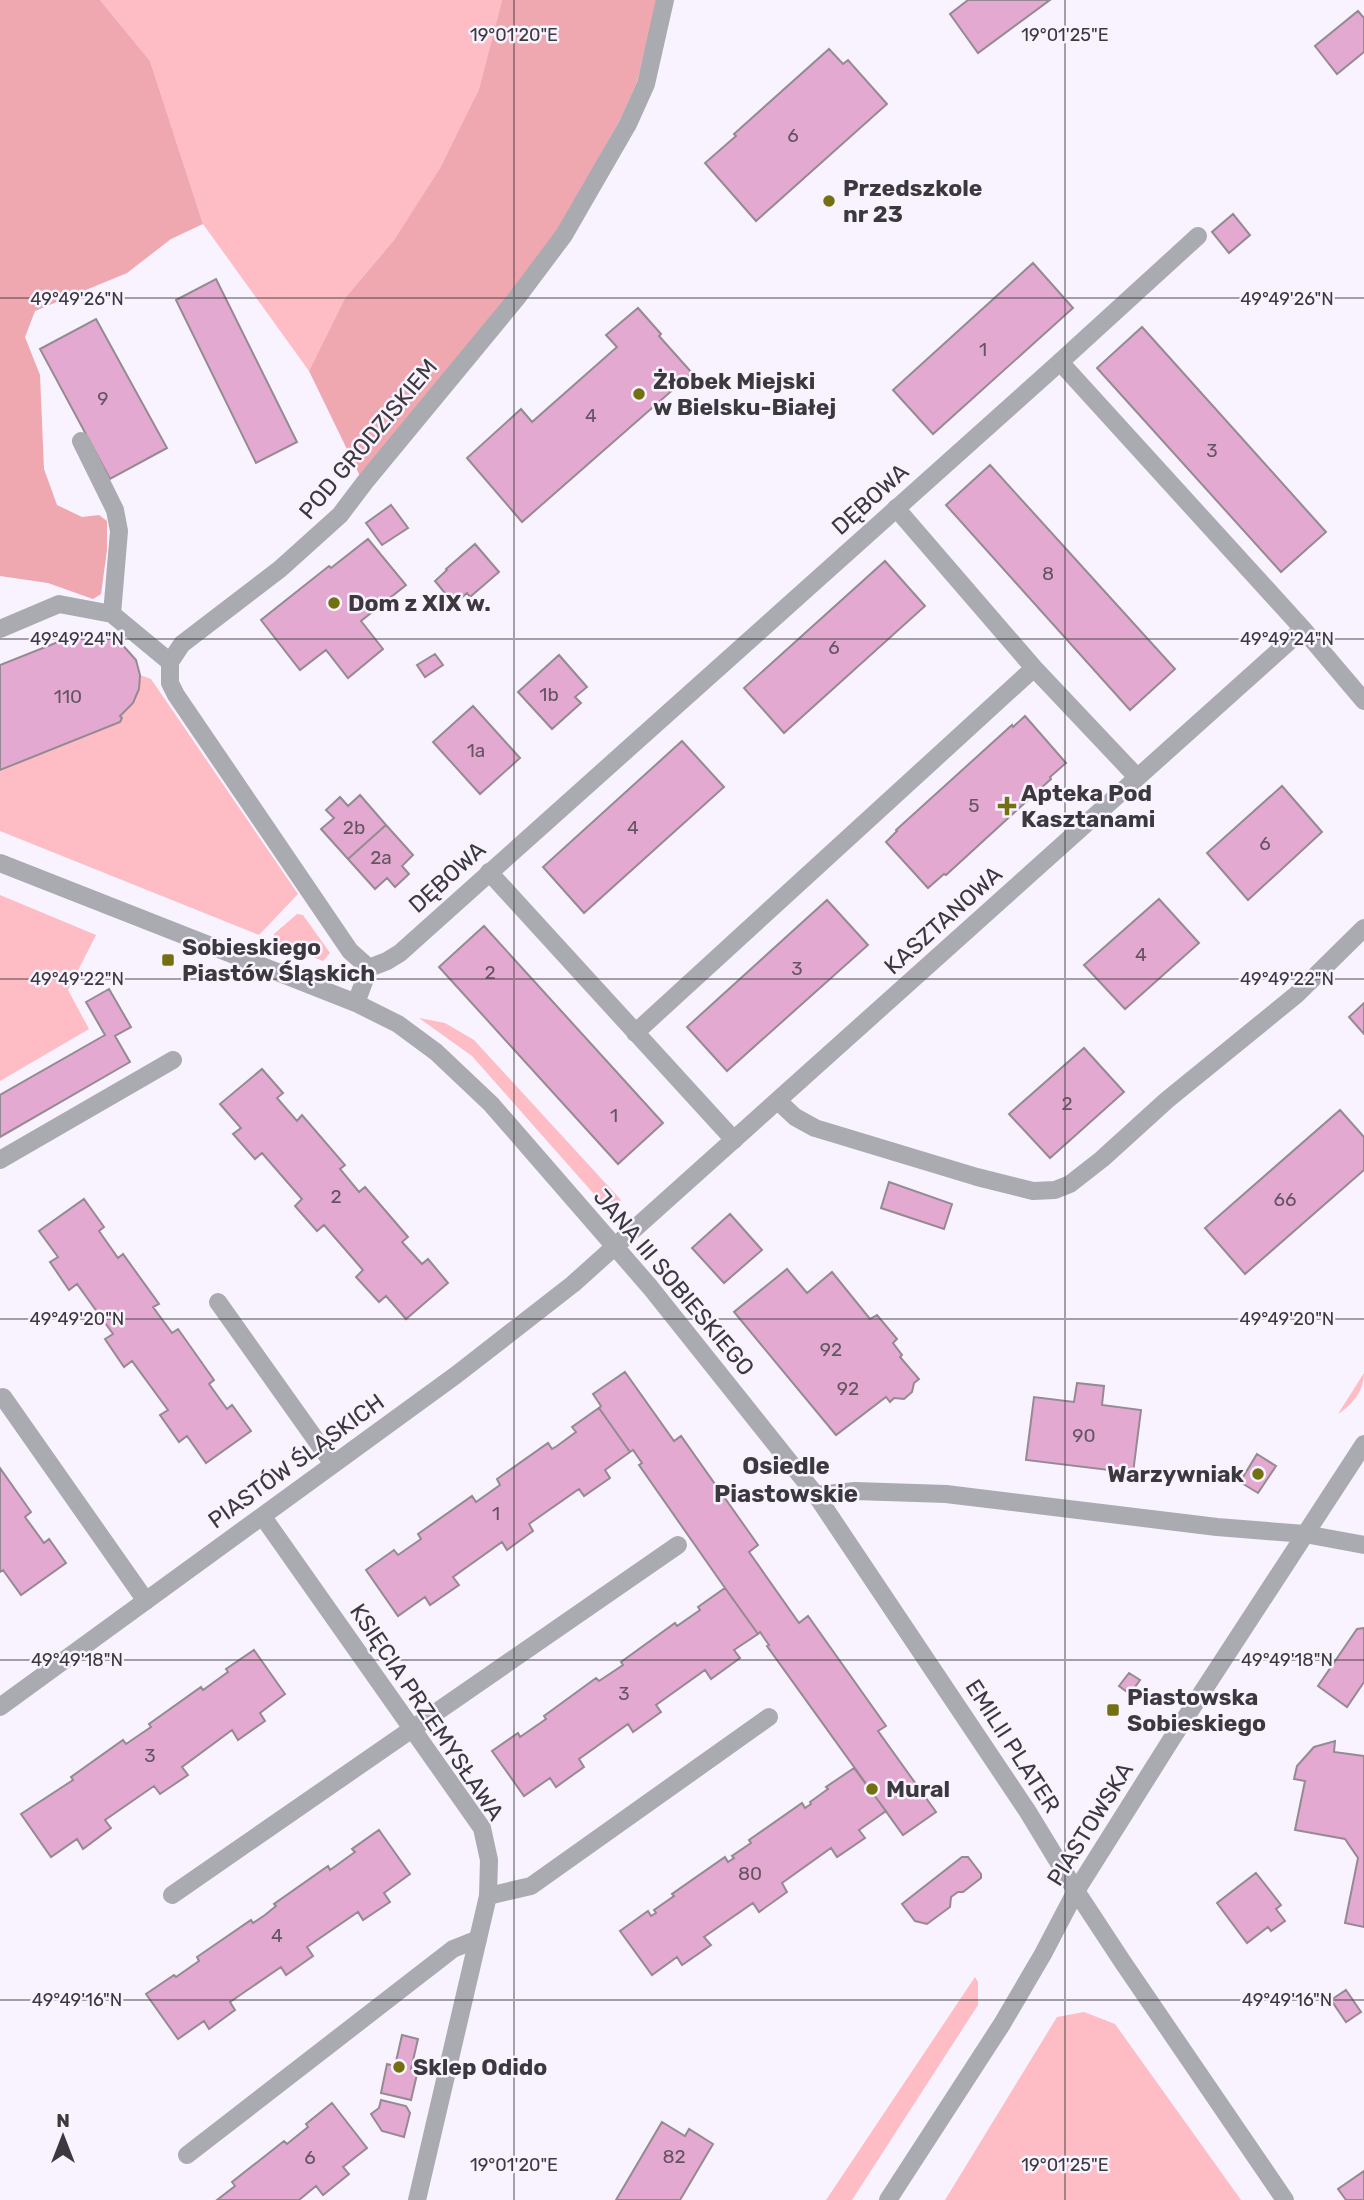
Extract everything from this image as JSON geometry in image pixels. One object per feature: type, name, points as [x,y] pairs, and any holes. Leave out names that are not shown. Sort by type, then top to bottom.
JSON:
[{"type":"street","name":"POD GRODZISKIEM","points":[[170,662],[182,644],[280,569],[341,515],[365,482],[516,299],[564,235],[628,124],[646,84],[665,0]]},
{"type":"street","name":"DĘBOWA","points":[[368,973],[400,953],[1198,236]]},
{"type":"street","points":[[1060,362],[1303,629],[1364,701]]},
{"type":"street","points":[[81,440],[115,510],[119,531],[112,614]]},
{"type":"street","points":[[896,509],[1034,668],[1137,777]]},
{"type":"street","points":[[0,629],[59,604],[112,614],[170,662],[170,683],[176,695],[350,951],[368,973],[356,1003]]},
{"type":"street","name":"KASZTANOWA","points":[[615,1247],[1303,629]]},
{"type":"street","points":[[635,1033],[1034,668]]},
{"type":"street","name":"JANA III SOBIESKIEGO","points":[[0,863],[356,1003],[398,1024],[436,1052],[491,1104],[650,1287],[816,1495]]},
{"type":"street","points":[[489,872],[734,1140]]},
{"type":"street","points":[[778,1101],[795,1117],[815,1128],[1010,1186],[1033,1191],[1055,1190],[1070,1184],[1102,1159],[1167,1100],[1296,995],[1364,928]]},
{"type":"street","points":[[0,1160],[173,1060]]},
{"type":"street","name":"PIASTÓW ŚLĄSKICH","points":[[0,1707],[456,1375],[573,1284],[615,1247]]},
{"type":"street","points":[[218,1302],[333,1464]]},
{"type":"street","points":[[3,1397],[146,1601]]},
{"type":"street","name":"PIASTOWSKA","points":[[888,2200],[1002,2024],[1044,1954],[1076,1891],[1171,1740],[1364,1444]]},
{"type":"street","points":[[816,1495],[855,1491],[946,1494],[1217,1527],[1306,1534],[1364,1545]]},
{"type":"street","name":"EMILII PLATER","points":[[816,1495],[1028,1812],[1076,1891],[1285,2200]]},
{"type":"street","name":"KSIĘCIA PRZEMYSŁAWA","points":[[263,1517],[482,1828],[489,1860],[488,1896],[417,2200]]},
{"type":"street","points":[[172,1895],[678,1545]]},
{"type":"street","points":[[488,1896],[531,1886],[769,1717]]},
{"type":"street","points":[[187,2155],[453,1948],[478,1939]]},
{"type":"shaded area","points":[[0,0],[100,0],[150,61],[203,224],[171,239],[127,273],[35,311],[25,337],[40,375],[44,469],[57,505],[82,517],[99,515],[107,521],[107,550],[101,594],[93,599],[48,583],[0,576]]},
{"type":"shaded area","points":[[100,0],[502,0],[479,89],[440,168],[394,240],[345,298],[309,371],[203,224],[150,61]]},
{"type":"shaded area","points":[[502,0],[657,0],[637,82],[621,118],[558,229],[512,293],[360,476],[309,371],[345,298],[394,240],[440,168],[479,89]]},
{"type":"shaded area","points":[[140,675],[151,679],[298,894],[259,935],[0,831],[0,770],[120,722],[120,716],[137,693]]},
{"type":"shaded area","points":[[0,895],[96,935],[68,990],[89,1029],[0,1081]]},
{"type":"shaded area","points":[[297,914],[303,915],[330,953],[323,961],[273,941],[274,934]]},
{"type":"shaded area","points":[[419,1018],[445,1023],[474,1040],[621,1200],[612,1210],[601,1202],[472,1056]]},
{"type":"shaded area","points":[[1364,1373],[1362,1386],[1356,1397],[1338,1414]]},
{"type":"shaded area","points":[[975,1977],[978,1982],[978,2005],[852,2200],[826,2200]]},
{"type":"shaded area","points":[[1084,2012],[1115,2024],[1241,2200],[945,2200],[1057,2017]]},
{"type":"building","points":[[968,0],[1050,0],[978,53],[950,14]]},
{"type":"building","points":[[1358,11],[1364,18],[1364,52],[1337,74],[1315,46]]},
{"type":"building","points":[[829,49],[843,64],[848,60],[887,104],[756,221],[705,163]]},
{"type":"building","points":[[1233,214],[1250,235],[1229,253],[1212,232]]},
{"type":"building","points":[[1033,263],[1073,308],[933,434],[893,390]]},
{"type":"building","points":[[216,279],[297,442],[256,463],[176,300]]},
{"type":"building","points":[[638,308],[692,373],[522,522],[467,458],[521,409],[532,422],[617,347],[606,335]]},
{"type":"building","points":[[96,319],[167,448],[110,479],[40,349]]},
{"type":"building","points":[[1142,327],[1326,532],[1281,572],[1097,368]]},
{"type":"building","points":[[990,465],[1175,669],[1130,710],[946,505]]},
{"type":"building","points":[[391,505],[408,528],[382,545],[366,523]]},
{"type":"building","name":"Dom z XIX w.","points":[[368,539],[406,585],[361,621],[383,649],[348,678],[326,650],[300,670],[261,620]]},
{"type":"building","points":[[475,544],[499,572],[470,597],[467,593],[454,604],[435,581]]},
{"type":"building","points":[[885,561],[925,606],[784,733],[744,688]]},
{"type":"building","points":[[88,632],[90,637],[119,641],[136,660],[140,675],[139,689],[133,703],[120,716],[120,722],[0,770],[0,665]]},
{"type":"building","points":[[435,654],[443,665],[425,677],[417,665]]},
{"type":"building","points":[[559,655],[587,687],[575,697],[581,703],[552,729],[518,692]]},
{"type":"building","points":[[473,706],[520,758],[480,794],[433,742]]},
{"type":"building","points":[[1025,716],[1066,763],[946,875],[928,888],[886,842],[896,830]]},
{"type":"building","points":[[682,741],[724,787],[584,913],[543,867]]},
{"type":"building","points":[[1282,786],[1322,832],[1248,900],[1207,853]]},
{"type":"building","points":[[360,795],[386,825],[348,859],[321,829],[334,818],[326,810],[340,797],[348,806]]},
{"type":"building","points":[[386,825],[413,855],[402,866],[409,874],[395,887],[387,878],[375,889],[348,859]]},
{"type":"building","points":[[1159,899],[1199,943],[1125,1009],[1084,965]]},
{"type":"building","points":[[827,900],[868,945],[727,1071],[687,1027]]},
{"type":"building","points":[[484,926],[663,1123],[618,1164],[439,967]]},
{"type":"building","points":[[109,989],[131,1027],[115,1036],[130,1062],[0,1137],[0,1095],[105,1035],[86,1002]]},
{"type":"building","points":[[1364,1003],[1364,1034],[1349,1017]]},
{"type":"building","points":[[1084,1048],[1124,1092],[1050,1158],[1009,1114]]},
{"type":"building","points":[[262,1069],[283,1093],[277,1098],[297,1121],[302,1115],[345,1165],[340,1169],[359,1192],[365,1187],[408,1237],[402,1242],[422,1264],[428,1259],[448,1283],[406,1319],[386,1296],[379,1302],[356,1277],[363,1270],[324,1225],[317,1231],[295,1206],[302,1199],[262,1153],[255,1159],[233,1134],[241,1128],[220,1104]]},
{"type":"building","points":[[1340,1110],[1364,1137],[1364,1170],[1245,1274],[1205,1228]]},
{"type":"building","points":[[889,1182],[952,1204],[944,1229],[881,1208]]},
{"type":"building","points":[[84,1199],[104,1227],[99,1231],[118,1258],[123,1254],[159,1304],[153,1307],[172,1333],[178,1329],[214,1380],[209,1384],[227,1409],[232,1405],[251,1431],[206,1463],[187,1436],[179,1442],[160,1415],[168,1410],[132,1361],[124,1367],[105,1339],[113,1334],[77,1284],[69,1290],[50,1262],[58,1257],[39,1231]]},
{"type":"building","points":[[730,1214],[762,1250],[724,1283],[692,1248]]},
{"type":"building","points":[[787,1269],[807,1293],[832,1272],[870,1319],[877,1315],[897,1339],[893,1343],[902,1355],[900,1357],[919,1379],[914,1383],[912,1392],[904,1399],[894,1398],[890,1402],[886,1397],[836,1435],[734,1312]]},
{"type":"building","points":[[625,1372],[674,1441],[681,1436],[758,1545],[749,1552],[799,1623],[808,1616],[886,1726],[878,1731],[936,1812],[903,1835],[767,1646],[769,1645],[760,1632],[758,1634],[725,1588],[639,1465],[642,1463],[633,1450],[630,1452],[599,1408],[601,1406],[593,1394]]},
{"type":"building","points":[[1077,1383],[1104,1386],[1102,1405],[1141,1410],[1133,1473],[1026,1460],[1034,1397],[1074,1402]]},
{"type":"building","points":[[599,1408],[630,1452],[605,1470],[610,1478],[584,1496],[579,1489],[529,1524],[533,1531],[507,1550],[502,1542],[453,1577],[459,1585],[430,1605],[425,1597],[398,1616],[366,1570],[394,1550],[398,1555],[421,1539],[418,1534],[472,1496],[476,1502],[500,1485],[497,1479],[548,1443],[552,1449],[557,1446],[576,1432],[572,1427]]},
{"type":"building","name":"Warzywniak","points":[[1257,1454],[1276,1466],[1258,1493],[1240,1482]]},
{"type":"building","points":[[0,1468],[31,1512],[25,1517],[44,1543],[49,1539],[66,1563],[21,1595],[3,1570],[0,1572]]},
{"type":"building","points":[[725,1588],[758,1634],[734,1650],[740,1658],[711,1679],[705,1670],[656,1705],[661,1712],[633,1732],[628,1724],[579,1759],[584,1767],[556,1787],[550,1778],[524,1796],[492,1751],[518,1733],[520,1737],[546,1719],[544,1716],[596,1678],[599,1681],[623,1665],[621,1662],[675,1623],[677,1626],[700,1610],[698,1607]]},
{"type":"building","points":[[1364,1628],[1364,1682],[1347,1707],[1318,1686],[1357,1629]]},
{"type":"building","points":[[254,1650],[285,1694],[260,1713],[265,1721],[238,1740],[232,1730],[182,1767],[188,1775],[160,1794],[154,1786],[105,1820],[111,1828],[83,1849],[77,1839],[51,1857],[21,1814],[73,1780],[71,1777],[123,1740],[126,1744],[151,1727],[149,1724],[201,1687],[203,1690],[228,1672],[226,1669]]},
{"type":"building","points":[[1129,1673],[1140,1680],[1130,1694],[1119,1686]]},
{"type":"building","points":[[1335,1741],[1334,1752],[1364,1756],[1364,1927],[1345,1923],[1358,1858],[1345,1839],[1295,1830],[1305,1781],[1294,1779],[1297,1766],[1314,1747]]},
{"type":"building","points":[[854,1768],[886,1811],[859,1830],[865,1838],[837,1857],[831,1848],[782,1883],[787,1892],[759,1912],[753,1903],[704,1937],[711,1945],[682,1965],[677,1957],[652,1975],[620,1931],[648,1911],[651,1916],[656,1913],[654,1910],[674,1896],[672,1894],[725,1857],[728,1862],[734,1858],[732,1856],[751,1843],[749,1840],[802,1803],[805,1808],[811,1804],[810,1802],[828,1789],[826,1787]]},
{"type":"building","points":[[379,1830],[410,1874],[384,1893],[390,1902],[363,1920],[358,1912],[307,1947],[313,1956],[286,1975],[281,1967],[230,2002],[235,2010],[209,2029],[204,2021],[178,2039],[146,1994],[199,1961],[197,1957],[251,1920],[253,1923],[265,1915],[276,1906],[274,1904],[328,1866],[330,1870],[355,1852],[352,1849]]},
{"type":"building","points":[[962,1857],[968,1857],[981,1874],[981,1878],[963,1892],[951,1897],[950,1907],[927,1924],[915,1921],[902,1904]]},
{"type":"building","points":[[1256,1873],[1281,1905],[1276,1909],[1285,1921],[1271,1931],[1268,1927],[1247,1943],[1217,1903]]},
{"type":"building","points":[[1346,1990],[1361,2012],[1346,2022],[1331,2000]]},
{"type":"building","name":"Sklep Odido","points":[[402,2035],[418,2039],[411,2069],[418,2070],[411,2100],[381,2093],[387,2064],[395,2066]]},
{"type":"building","points":[[381,2100],[406,2106],[410,2113],[404,2137],[382,2131],[371,2114],[379,2108]]},
{"type":"building","points":[[332,2103],[367,2148],[343,2167],[349,2174],[323,2195],[316,2186],[299,2200],[217,2200],[235,2186],[232,2182],[284,2141],[287,2144]]},
{"type":"building","points":[[662,2122],[685,2136],[689,2129],[713,2144],[680,2200],[616,2200]]},
{"type":"building","points":[[1364,2171],[1364,2200],[1346,2200],[1338,2189]]},
{"type":"place","name":"Przedszkole nr 23","points":[[829,201]]},
{"type":"place","name":"Żłobek Miejski w Bielsku-Białej","points":[[639,394]]},
{"type":"place","name":"Dom z XIX w.","points":[[334,603]]},
{"type":"place","name":"Apteka Pod Kasztanami","points":[[1007,806]]},
{"type":"place","name":"Sobieskiego Piastów Śląskich","points":[[168,960]]},
{"type":"place","name":"Warzywniak","points":[[1258,1474]]},
{"type":"place","name":"Piastowska Sobieskiego","points":[[1113,1710]]},
{"type":"place","name":"Mural","points":[[872,1789]]},
{"type":"place","name":"Sklep Odido","points":[[399,2067]]},
{"type":"district","name":"Osiedle Piastowskie","points":[[786,1480]]}]
